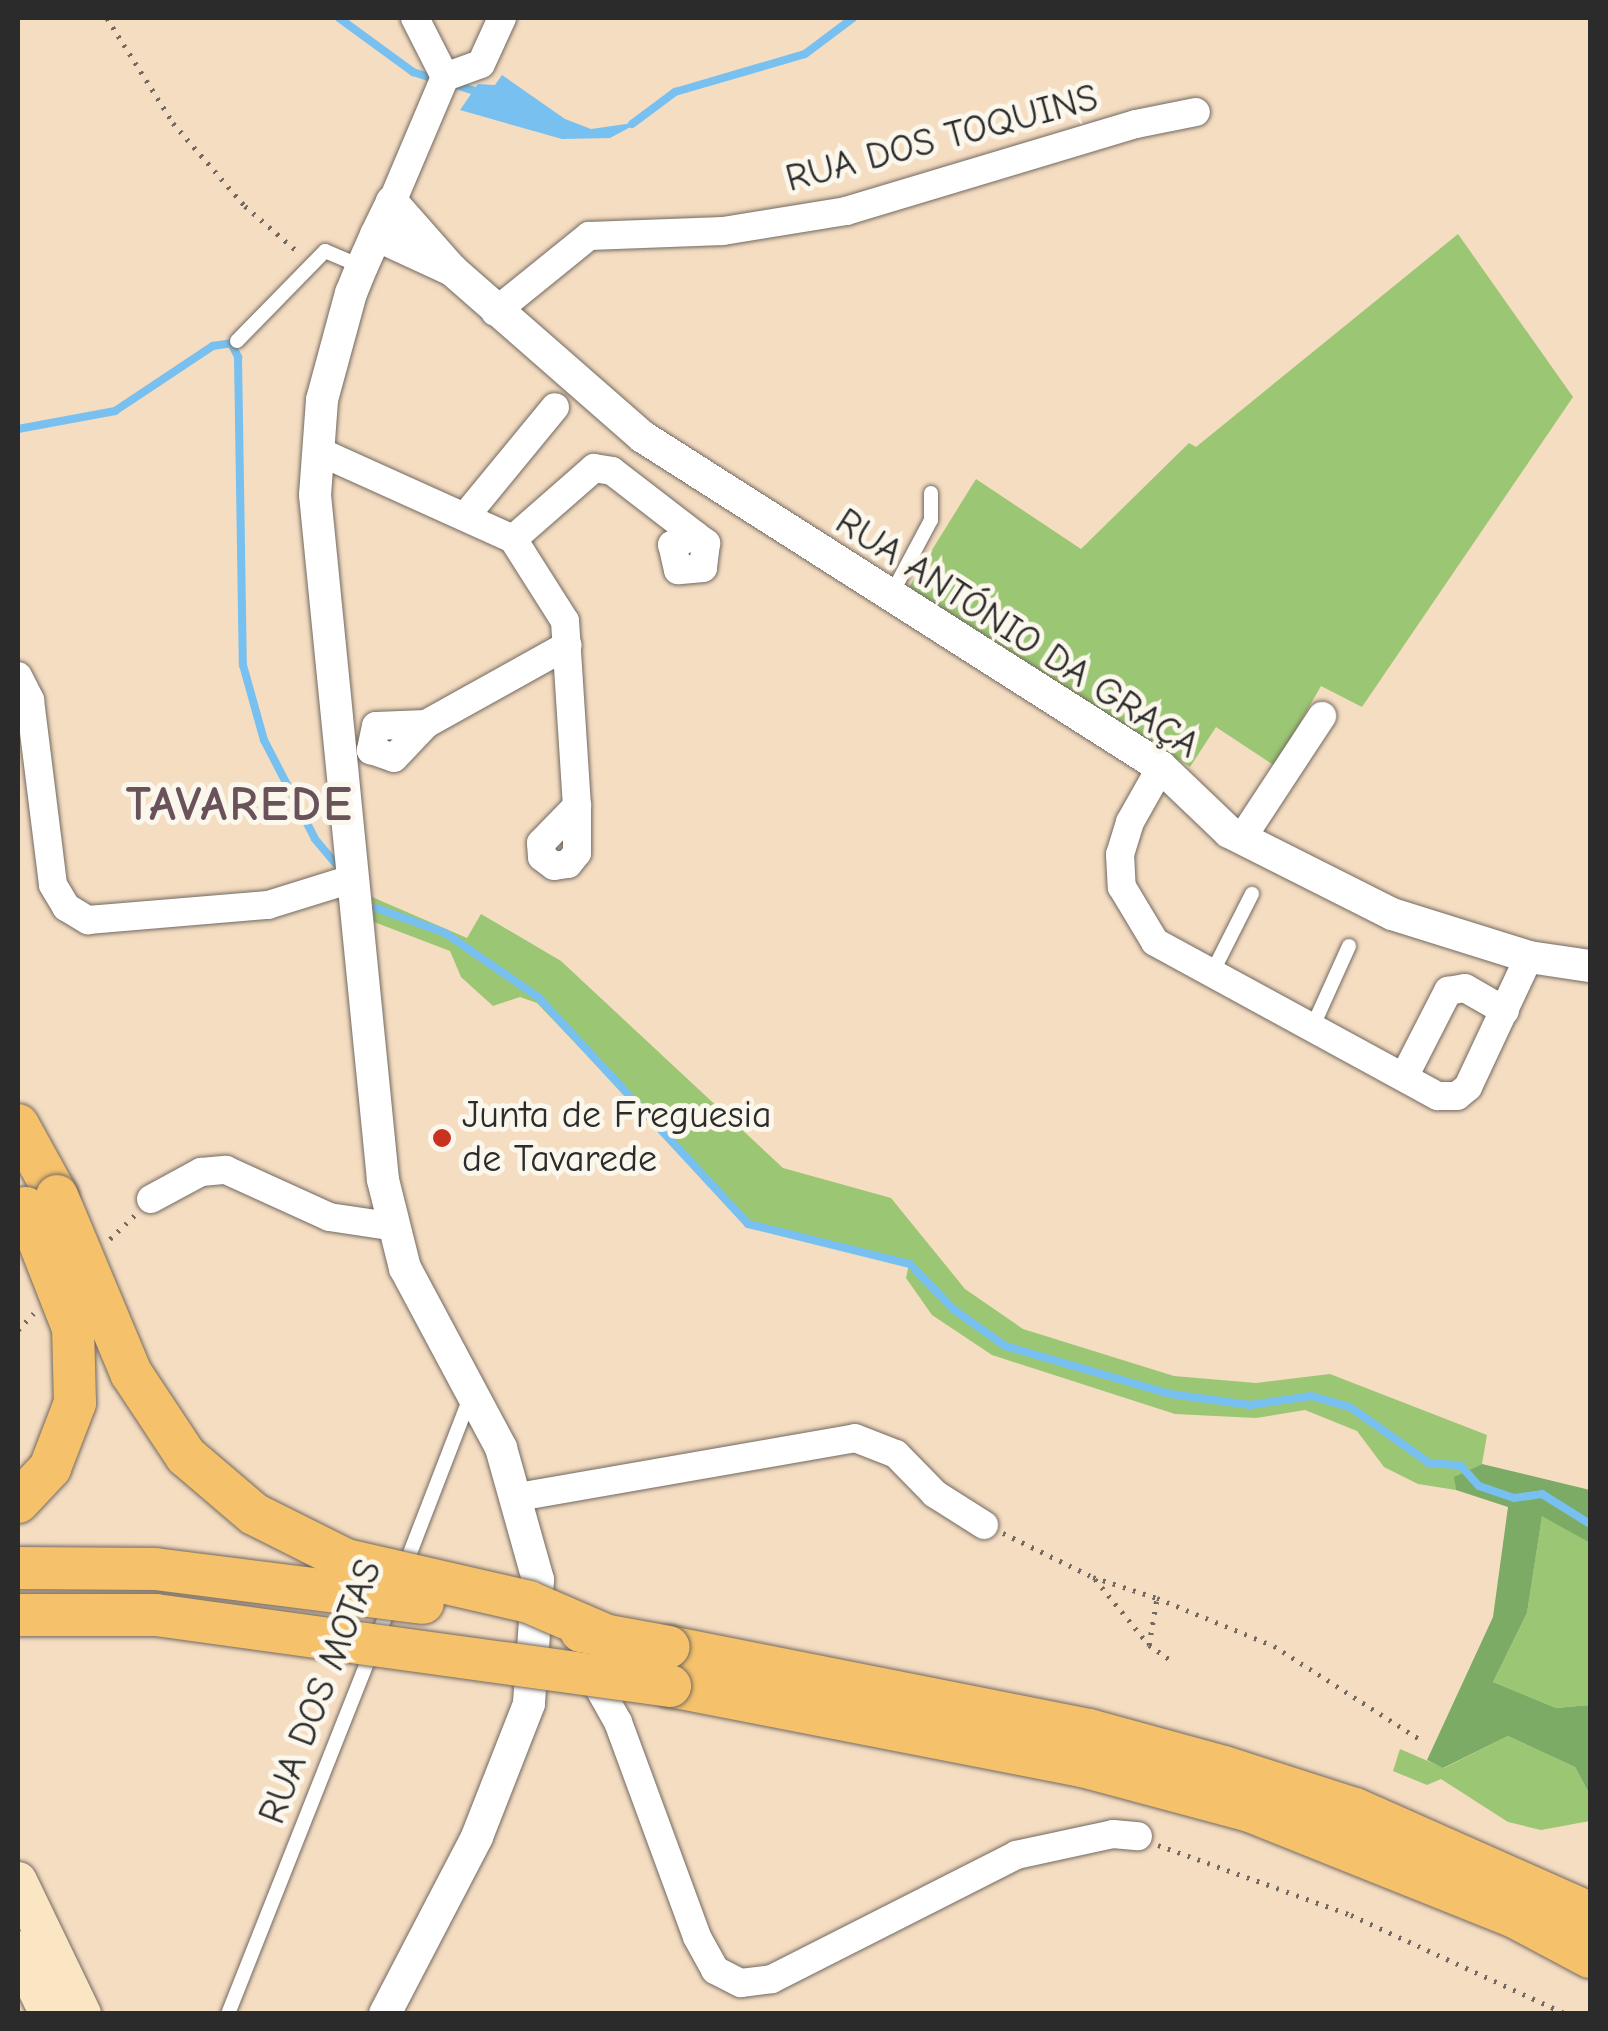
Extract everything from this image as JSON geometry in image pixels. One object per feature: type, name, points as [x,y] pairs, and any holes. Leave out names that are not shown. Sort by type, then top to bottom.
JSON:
[{"type":"main road","points":[[18,1125],[33,1199],[74,1328],[76,1402],[50,1468],[18,1502]]},
{"type":"main road","points":[[33,1199],[131,1373],[186,1456],[254,1514],[346,1560],[529,1602],[670,1667],[1082,1766],[1250,1811],[1498,1910],[1590,1957]]},
{"type":"main road","points":[[18,1568],[154,1568],[410,1600],[610,1637]]},
{"type":"main road","points":[[18,1614],[156,1615],[670,1667],[1088,1730],[1224,1767],[1355,1809],[1590,1912]]},
{"type":"main road","points":[[18,1881],[82,2014]]},
{"type":"main road","points":[[18,1950],[49,2014]]},
{"type":"street","points":[[415,18],[445,76]]},
{"type":"street","points":[[502,18],[481,64],[445,76],[362,266],[322,400],[315,496],[390,1226],[422,1307],[472,1394],[518,1497],[538,1580],[618,1722],[697,1938],[715,1970],[741,1983],[772,1979],[1016,1855],[1113,1834],[1138,1836]]},
{"type":"street","name":"RUA DOS TOQUINS","points":[[495,312],[588,236],[724,232],[846,211],[1136,124],[1196,112]]},
{"type":"street","name":"RUA ANTÓNIO DA GRAÇA","points":[[392,202],[495,312],[643,437],[1161,767],[1242,838],[1392,914],[1529,957],[1590,966]]},
{"type":"street","name":"RUA ANTÓNIO DA GRAÇA","points":[[376,235],[452,270]]},
{"type":"street","points":[[468,513],[555,407]]},
{"type":"street","points":[[318,451],[468,513],[513,539],[560,603],[568,646],[577,806]]},
{"type":"street","points":[[513,539],[594,468],[612,472],[695,535]]},
{"type":"street","points":[[426,724],[568,646]]},
{"type":"street","points":[[18,676],[30,700],[54,885],[66,907],[88,920],[268,905],[352,879]]},
{"type":"street","points":[[1242,838],[1322,716]]},
{"type":"street","points":[[1161,767],[1130,822],[1120,854],[1122,887],[1154,942],[1210,976],[1438,1096],[1457,1096],[1468,1087],[1529,957]]},
{"type":"street","points":[[1404,1077],[1448,991],[1465,988],[1504,1011]]},
{"type":"street","points":[[151,1199],[201,1172],[226,1170],[329,1217],[390,1226]]},
{"type":"street","points":[[518,1497],[855,1438],[896,1454],[936,1494],[984,1525]]},
{"type":"street","points":[[384,2014],[477,1838],[529,1704],[538,1580]]},
{"type":"lane","points":[[237,340],[325,251],[362,266]]},
{"type":"lane","points":[[889,597],[931,520],[930,493]]},
{"type":"lane","points":[[1210,976],[1252,894]]},
{"type":"lane","points":[[1311,1029],[1349,946]]},
{"type":"lane","name":"RUA DOS MOTAS","points":[[228,2014],[472,1394]]},
{"type":"path","points":[[106,18],[173,123],[245,206],[312,265]]},
{"type":"path","points":[[984,1525],[1093,1577],[1157,1598],[1274,1646],[1421,1740]]},
{"type":"path","points":[[1093,1577],[1149,1645],[1173,1662]]},
{"type":"path","points":[[1149,1645],[1157,1598]]},
{"type":"path","points":[[1138,1836],[1351,1914],[1566,2014]]},
{"type":"green space","points":[[1458,234],[1573,397],[1362,707],[1321,686],[1275,766],[1216,727],[1190,767],[909,587],[976,479],[1081,549],[1189,443],[1196,447]]},
{"type":"green space","points":[[372,897],[467,938],[481,914],[561,961],[783,1168],[891,1198],[965,1289],[1023,1329],[1174,1376],[1256,1383],[1330,1374],[1487,1435],[1482,1464],[1455,1477],[1456,1490],[1418,1484],[1384,1467],[1357,1431],[1305,1410],[1256,1418],[1175,1414],[992,1355],[932,1315],[906,1278],[909,1264],[748,1224],[537,1003],[520,997],[493,1006],[461,977],[450,951],[374,922]]},
{"type":"green space","points":[[1482,1464],[1590,1490],[1590,1543],[1542,1516],[1527,1613],[1493,1682],[1556,1708],[1590,1705],[1590,1795],[1575,1767],[1508,1736],[1443,1768],[1427,1760],[1493,1617],[1508,1507],[1456,1490],[1454,1477]]},
{"type":"green space","points":[[1542,1515],[1590,1543],[1590,1705],[1556,1708],[1493,1682],[1527,1613]]},
{"type":"green space","points":[[1508,1736],[1575,1767],[1590,1795],[1590,1821],[1541,1830],[1508,1822],[1441,1779],[1427,1785],[1393,1771],[1400,1749],[1444,1768]]},
{"type":"water","points":[[502,75],[565,119],[591,129],[640,122],[610,138],[562,139],[460,110],[478,84],[495,85]]},
{"type":"waterway","points":[[339,18],[413,72],[435,79]]},
{"type":"waterway","points":[[632,124],[675,92],[805,54],[853,18]]},
{"type":"waterway","points":[[453,84],[483,94]]},
{"type":"waterway","points":[[18,429],[115,411],[213,346],[231,343],[238,357],[243,665],[264,740],[315,839],[335,863]]},
{"type":"waterway","points":[[376,908],[445,933],[538,997],[748,1224],[910,1264],[953,1309],[1005,1346],[1170,1394],[1250,1405],[1311,1396],[1350,1407],[1429,1463],[1460,1465],[1479,1486],[1514,1498],[1542,1494],[1590,1524]]},
{"type":"place","name":"Junta de Freguesia de Tavarede","points":[[442,1138]]},
{"type":"district","name":"TAVAREDE","points":[[240,805]]}]
